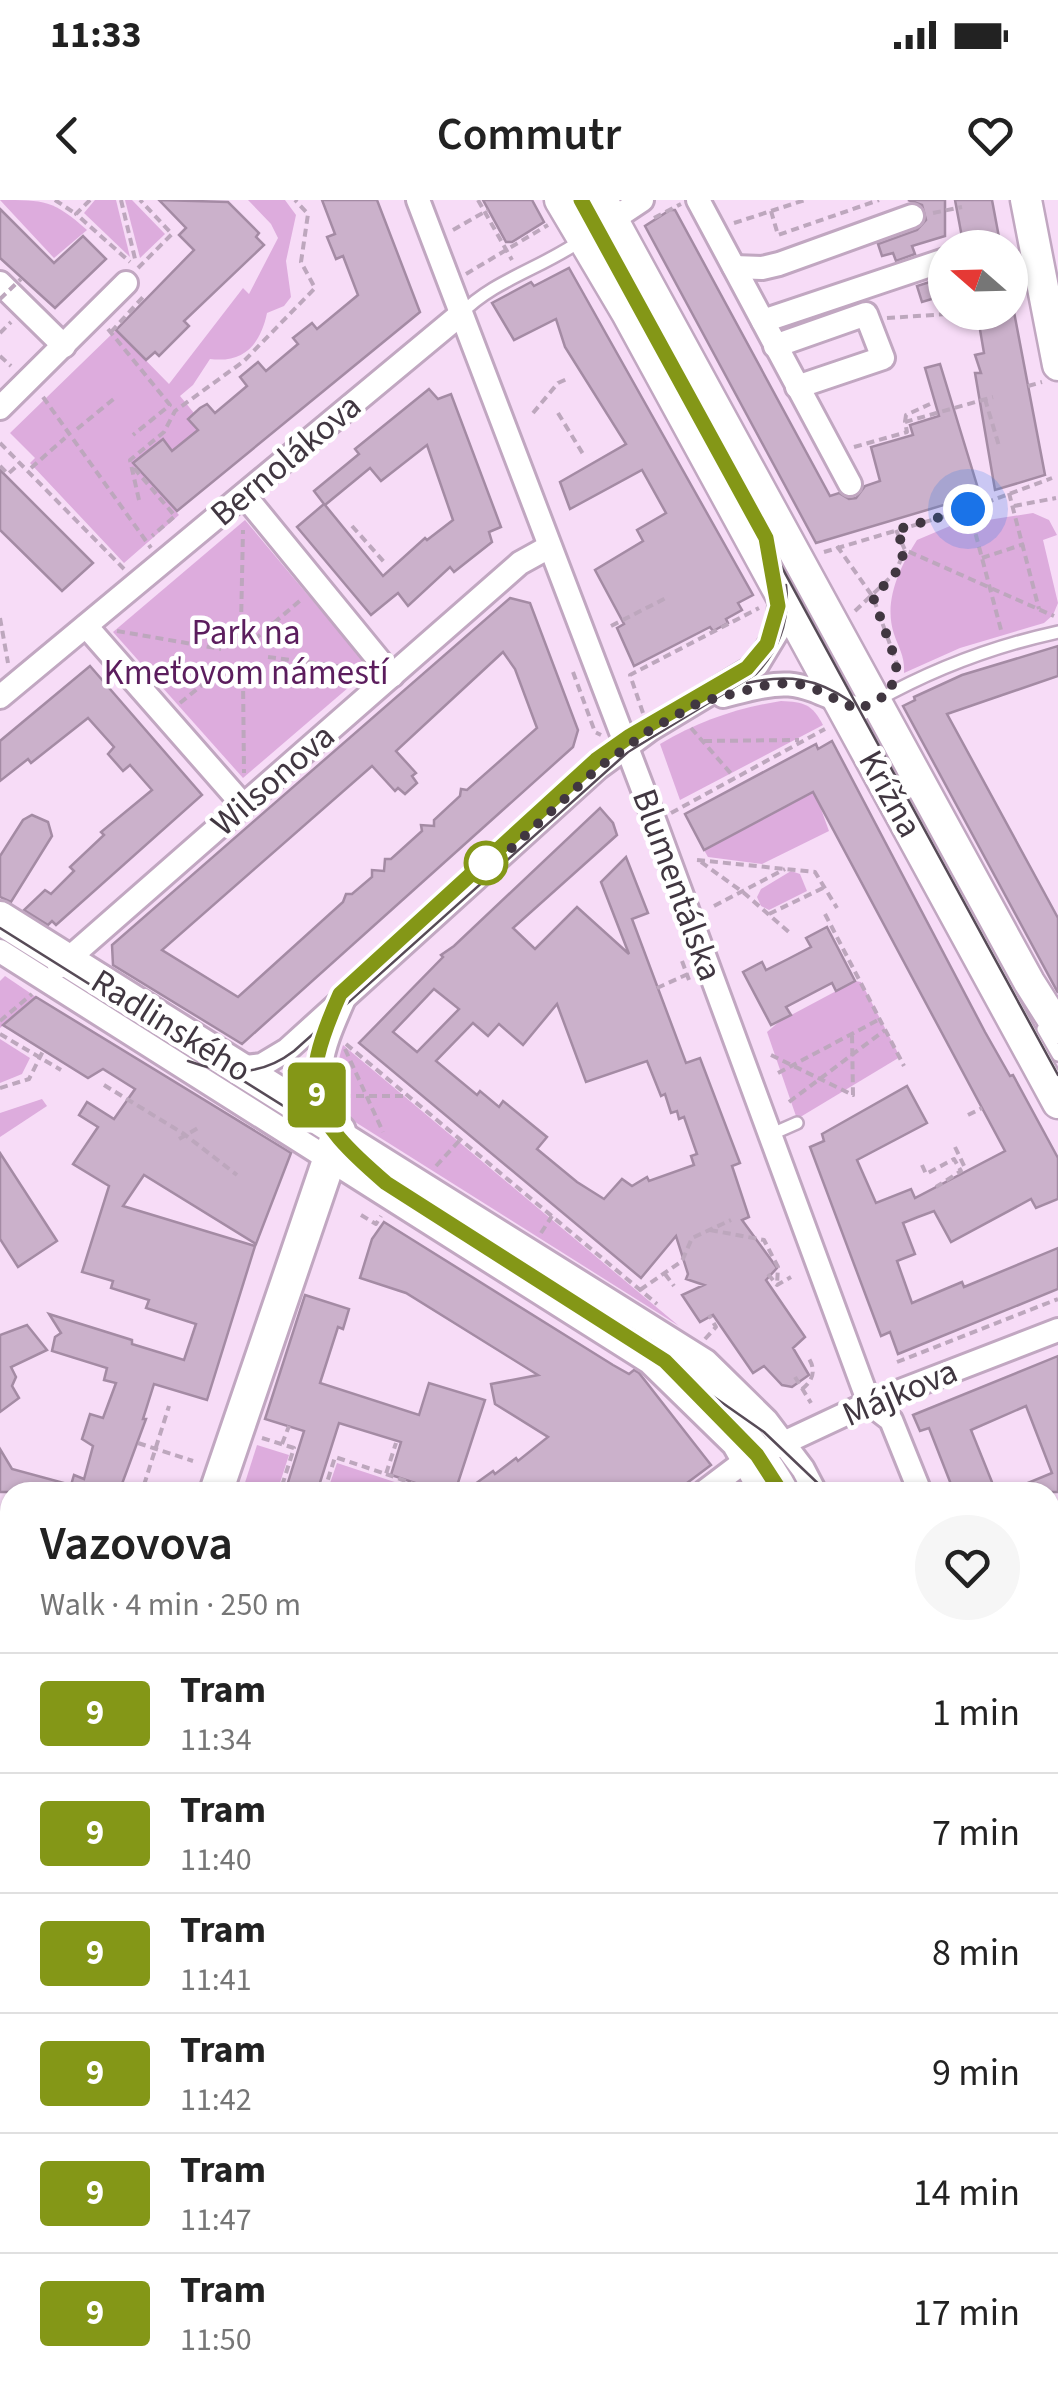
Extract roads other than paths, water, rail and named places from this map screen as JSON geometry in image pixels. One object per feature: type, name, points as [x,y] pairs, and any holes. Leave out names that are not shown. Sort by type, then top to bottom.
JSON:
[{"type":"main road","name":"Radlinského","points":[[0,918],[51,977],[237,1068],[341,1146]]},
{"type":"main road","points":[[220,1482],[341,1146]]},
{"type":"street","name":"Blumentálska","points":[[418,200],[860,1376],[877,1400]]},
{"type":"street","points":[[611,211],[642,200]]},
{"type":"street","points":[[698,200],[850,484]]},
{"type":"street","points":[[1026,200],[1056,348]]},
{"type":"street","name":"Krížna","points":[[611,211],[713,402],[883,697],[1029,982],[1058,1028]]},
{"type":"street","name":"Krížna","points":[[555,212],[583,239],[627,313],[772,600],[835,714],[1050,1065],[1058,1104]]},
{"type":"street","points":[[734,267],[779,264],[922,215]]},
{"type":"street","points":[[764,320],[928,266]]},
{"type":"street","points":[[0,408],[132,276]]},
{"type":"street","points":[[10,281],[64,346]]},
{"type":"street","name":"Bernolákova","points":[[0,697],[97,628],[244,506],[460,314]]},
{"type":"street","points":[[775,346],[866,314],[883,358],[797,387]]},
{"type":"street","points":[[244,506],[318,586],[383,673]]},
{"type":"street","name":"Wilsonova","points":[[51,977],[244,795],[383,673],[520,562],[549,546]]},
{"type":"street","points":[[237,1068],[262,1064],[280,1055],[625,747],[749,672],[763,659],[777,632],[772,600]]},
{"type":"street","points":[[97,628],[164,716],[244,795]]},
{"type":"street","points":[[700,702],[785,683],[809,686],[835,714],[858,710],[883,697]]},
{"type":"street","name":"Radlinského","points":[[3,958],[51,977],[706,1361],[766,1420],[776,1447],[804,1469],[810,1482]]},
{"type":"street","points":[[341,1146],[325,1104],[320,1070],[323,1050],[343,1000]]},
{"type":"street","name":"Radlinského","points":[[341,1146],[649,1362],[734,1445],[756,1482]]},
{"type":"street","name":"Májkova","points":[[717,1482],[745,1461],[877,1400],[1058,1330]]},
{"type":"street","points":[[877,1400],[891,1420],[916,1482]]},
{"type":"lane","points":[[581,200],[618,268],[627,313]]},
{"type":"lane","name":"Bernolákova","points":[[460,314],[476,300],[583,239]]},
{"type":"lane","points":[[883,697],[954,663],[1058,632]]},
{"type":"lane","points":[[1029,982],[1028,1002],[1050,1065]]},
{"type":"lane","points":[[772,1134],[798,1124]]},
{"type":"lane","name":"Radlinského","points":[[341,1146],[604,1320],[649,1362]]},
{"type":"lane","points":[[776,1447],[790,1482]]},
{"type":"tram line","name":"9","points":[[581,200],[766,538],[778,602],[775,623],[767,644],[747,668],[596,760],[340,994],[321,1036],[314,1080],[325,1118],[338,1140],[386,1183],[665,1361],[757,1455],[776,1482]]},
{"type":"tram line","points":[[619,268],[1058,1075]]},
{"type":"tram line","points":[[188,1061],[243,1071],[269,1066],[294,1051],[628,752],[756,674],[782,633],[786,585]]},
{"type":"tram line","points":[[747,683],[801,680],[825,687],[850,701]]},
{"type":"tram line","points":[[0,928],[384,1169]]},
{"type":"tram line","points":[[326,1026],[316,1054],[315,1082],[335,1135]]},
{"type":"tram line","points":[[604,1320],[764,1432],[816,1482]]},
{"type":"tram line","points":[[704,1400],[757,1455],[775,1482]]},
{"type":"park label","name":"Park na Kmeťovom námestí","points":[[246,653]]}]
